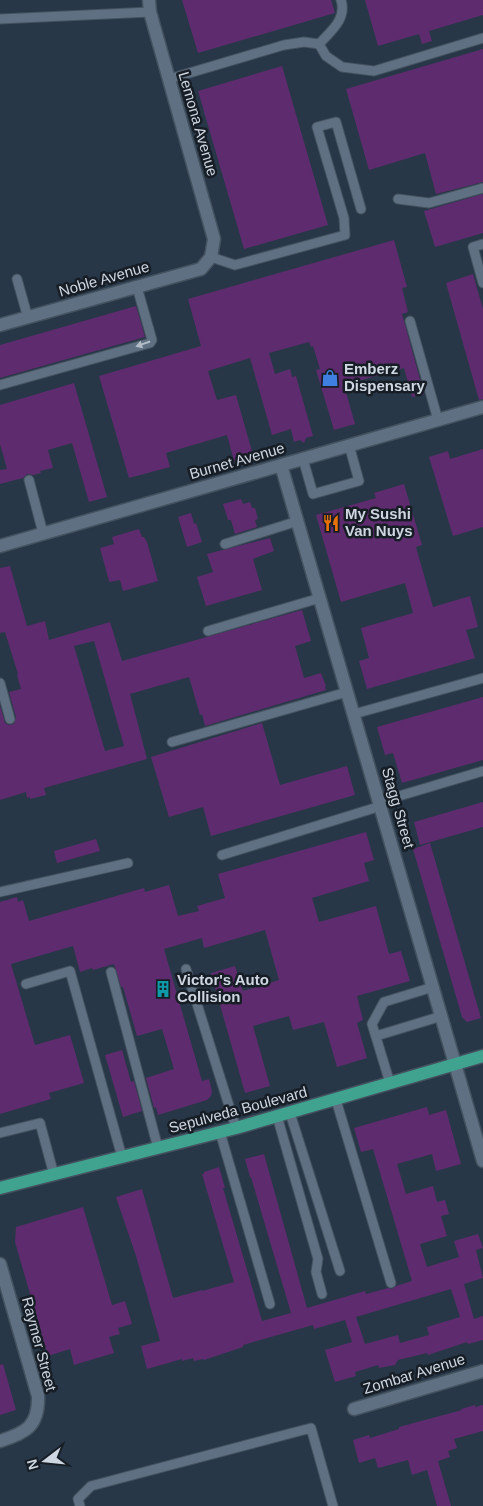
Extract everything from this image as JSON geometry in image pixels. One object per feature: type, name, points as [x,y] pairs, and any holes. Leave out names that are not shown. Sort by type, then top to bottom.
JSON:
[{"type":"main road","name":"Sepulveda Boulevard","points":[[0,1188],[236,1128],[483,1056]]},
{"type":"street","name":"Lemona Avenue","points":[[149,6],[214,240],[211,256]]},
{"type":"street","name":"Noble Avenue","points":[[0,326],[201,269],[211,256]]},
{"type":"street","name":"Burnet Avenue","points":[[0,546],[483,407]]},
{"type":"street","name":"Stagg Street","points":[[281,465],[483,1161]]},
{"type":"street","name":"Raymer Street","points":[[0,1264],[38,1396],[38,1409],[35,1420],[27,1430],[0,1441]]},
{"type":"street","name":"Zombar Avenue","points":[[354,1409],[483,1370]]},
{"type":"lane","points":[[320,44],[341,19],[343,5],[341,0]]},
{"type":"lane","points":[[0,19],[149,6]]},
{"type":"lane","points":[[320,44],[326,56],[342,67],[374,72],[483,38]]},
{"type":"lane","points":[[169,79],[284,45],[304,42],[320,44]]},
{"type":"lane","points":[[211,256],[235,265],[345,235],[344,218],[317,127],[336,122],[361,209]]},
{"type":"lane","points":[[398,198],[429,203],[483,188]]},
{"type":"lane","points":[[483,244],[473,247],[483,283]]},
{"type":"lane","points":[[17,279],[28,318]]},
{"type":"lane","points":[[0,385],[150,343],[152,340],[136,287]]},
{"type":"lane","points":[[410,321],[438,420]]},
{"type":"lane","points":[[302,459],[313,494],[350,484],[359,481],[349,445]]},
{"type":"lane","points":[[29,480],[43,533]]},
{"type":"lane","points":[[225,544],[298,522]]},
{"type":"lane","points":[[208,631],[320,598]]},
{"type":"lane","points":[[354,714],[483,678]]},
{"type":"lane","points":[[0,683],[10,719]]},
{"type":"lane","points":[[172,742],[347,692]]},
{"type":"lane","points":[[222,855],[483,771]]},
{"type":"lane","points":[[0,892],[128,863]]},
{"type":"lane","points":[[186,968],[236,1128]]},
{"type":"lane","points":[[26,984],[70,971],[122,1157]]},
{"type":"lane","points":[[111,972],[158,1148]]},
{"type":"lane","points":[[390,1084],[372,1024],[384,1002],[433,986]]},
{"type":"lane","points":[[376,1036],[442,1016]]},
{"type":"lane","points":[[336,1100],[391,1283]]},
{"type":"lane","points":[[290,1113],[298,1145],[340,1271]]},
{"type":"lane","points":[[276,1116],[318,1259],[316,1272],[322,1294]]},
{"type":"lane","points":[[0,1133],[40,1123],[54,1175]]},
{"type":"lane","points":[[220,1132],[270,1304]]},
{"type":"lane","points":[[80,1506],[78,1499],[91,1486],[311,1428],[333,1506]]},
{"type":"building","points":[[182,0],[331,0],[335,13],[198,53]]},
{"type":"building","points":[[365,0],[483,0],[483,15],[429,31],[432,41],[422,44],[419,34],[378,46]]},
{"type":"building","points":[[483,49],[483,182],[436,194],[425,153],[369,170],[346,89]]},
{"type":"building","points":[[282,66],[328,225],[244,249],[198,91]]},
{"type":"building","points":[[483,194],[483,233],[435,247],[424,211]]},
{"type":"building","points":[[394,240],[407,287],[402,288],[408,312],[402,314],[424,394],[412,397],[404,368],[344,385],[355,424],[334,430],[316,370],[320,369],[313,346],[311,347],[309,342],[269,353],[275,374],[290,369],[292,377],[296,376],[313,436],[306,438],[304,443],[300,440],[294,442],[291,429],[272,435],[250,358],[208,371],[217,400],[236,395],[253,455],[234,461],[227,435],[166,453],[170,467],[129,478],[99,376],[201,346],[188,299]]},
{"type":"building","points":[[473,274],[483,309],[483,399],[479,400],[446,283]]},
{"type":"building","points":[[136,306],[145,337],[0,378],[0,345]]},
{"type":"building","points":[[74,383],[107,497],[89,502],[72,443],[48,450],[53,468],[33,475],[27,474],[23,478],[0,484],[0,470],[7,469],[0,444],[0,405]]},
{"type":"building","points":[[483,449],[483,527],[453,536],[429,457],[448,451],[450,459]]},
{"type":"building","points":[[404,484],[422,545],[416,547],[433,607],[470,596],[478,627],[466,630],[475,658],[367,689],[359,661],[369,658],[361,628],[413,613],[405,583],[341,602],[316,515],[376,498],[374,493]]},
{"type":"building","points":[[241,499],[243,504],[250,502],[252,508],[255,508],[258,519],[255,520],[257,527],[235,534],[223,504]]},
{"type":"building","points":[[191,513],[202,542],[187,547],[178,517]]},
{"type":"building","points":[[139,529],[142,537],[147,542],[158,581],[123,591],[120,580],[109,581],[100,548],[114,544],[112,537]]},
{"type":"building","points":[[270,538],[274,551],[253,559],[262,590],[206,606],[197,577],[213,572],[207,554]]},
{"type":"building","points":[[10,566],[27,626],[45,621],[49,640],[110,622],[122,661],[302,610],[311,641],[295,646],[304,678],[321,673],[326,690],[205,726],[189,677],[130,694],[147,759],[44,788],[46,795],[30,799],[30,797],[27,798],[26,792],[0,800],[0,706],[5,723],[9,725],[14,724],[16,717],[9,692],[21,689],[5,632],[0,633],[0,568]],"holes":[[[94,641],[124,746],[105,751],[74,646]]]},
{"type":"building","points":[[483,697],[483,760],[402,783],[393,753],[385,755],[377,727]]},
{"type":"building","points":[[262,723],[280,785],[347,766],[355,795],[211,836],[203,807],[169,817],[151,757]]},
{"type":"building","points":[[483,802],[483,827],[420,845],[414,822]]},
{"type":"building","points":[[366,832],[374,860],[364,863],[369,881],[312,898],[319,922],[376,906],[389,954],[401,951],[410,981],[357,996],[363,1020],[357,1023],[367,1058],[337,1067],[324,1022],[293,1030],[289,1016],[253,1026],[270,1086],[245,1093],[211,973],[235,966],[243,991],[279,980],[265,930],[204,948],[202,938],[164,949],[202,1081],[209,1079],[212,1091],[211,1096],[207,1100],[158,1115],[156,1107],[154,1108],[146,1078],[174,1069],[162,1029],[137,1036],[123,987],[121,987],[114,964],[80,972],[73,946],[11,964],[35,1045],[70,1035],[84,1083],[49,1093],[51,1099],[0,1114],[0,902],[17,897],[18,902],[23,900],[29,921],[144,888],[145,892],[169,885],[178,916],[199,911],[197,906],[225,898],[218,874]]},
{"type":"building","points":[[96,839],[100,851],[57,863],[54,851]]},
{"type":"building","points":[[430,843],[481,1018],[467,1022],[462,1017],[413,849]]},
{"type":"building","points":[[122,1050],[131,1082],[134,1081],[142,1111],[123,1117],[105,1055]]},
{"type":"building","points":[[427,1107],[429,1115],[446,1110],[461,1164],[436,1171],[432,1154],[397,1164],[406,1194],[433,1186],[437,1202],[445,1200],[449,1214],[441,1216],[447,1236],[420,1244],[427,1267],[459,1257],[454,1241],[478,1234],[483,1248],[476,1250],[483,1278],[464,1284],[474,1319],[483,1316],[483,1340],[468,1344],[467,1342],[428,1355],[427,1353],[398,1360],[395,1365],[379,1368],[378,1365],[355,1372],[356,1376],[335,1382],[325,1350],[352,1342],[345,1320],[314,1329],[313,1325],[243,1345],[243,1347],[204,1360],[194,1361],[193,1358],[182,1361],[182,1359],[147,1369],[141,1346],[160,1341],[136,1256],[116,1197],[142,1189],[173,1298],[234,1282],[202,1174],[219,1167],[225,1188],[223,1188],[262,1321],[291,1313],[245,1159],[264,1154],[307,1308],[365,1291],[366,1294],[388,1288],[392,1289],[412,1281],[373,1149],[361,1152],[354,1128]],"holes":[[[451,1289],[460,1317],[427,1327],[429,1335],[400,1343],[398,1335],[365,1344],[356,1317]]]},
{"type":"building","points":[[83,1207],[112,1305],[125,1301],[132,1324],[118,1328],[120,1334],[109,1337],[114,1353],[74,1365],[70,1349],[48,1356],[15,1242],[16,1227]]},
{"type":"building","points":[[3,1364],[16,1410],[0,1415],[0,1365]]},
{"type":"building","points":[[475,1405],[475,1407],[483,1405],[483,1431],[454,1439],[457,1448],[448,1451],[450,1457],[438,1461],[451,1506],[437,1506],[427,1470],[412,1475],[408,1460],[378,1468],[375,1458],[359,1463],[353,1440],[369,1435],[370,1438],[399,1429],[399,1427]]},
{"type":"place","name":"Emberz Dispensary","points":[[330,378]]},
{"type":"place","name":"My Sushi Van Nuys","points":[[331,523]]},
{"type":"place","name":"Victor's Auto Collision","points":[[163,989]]}]
